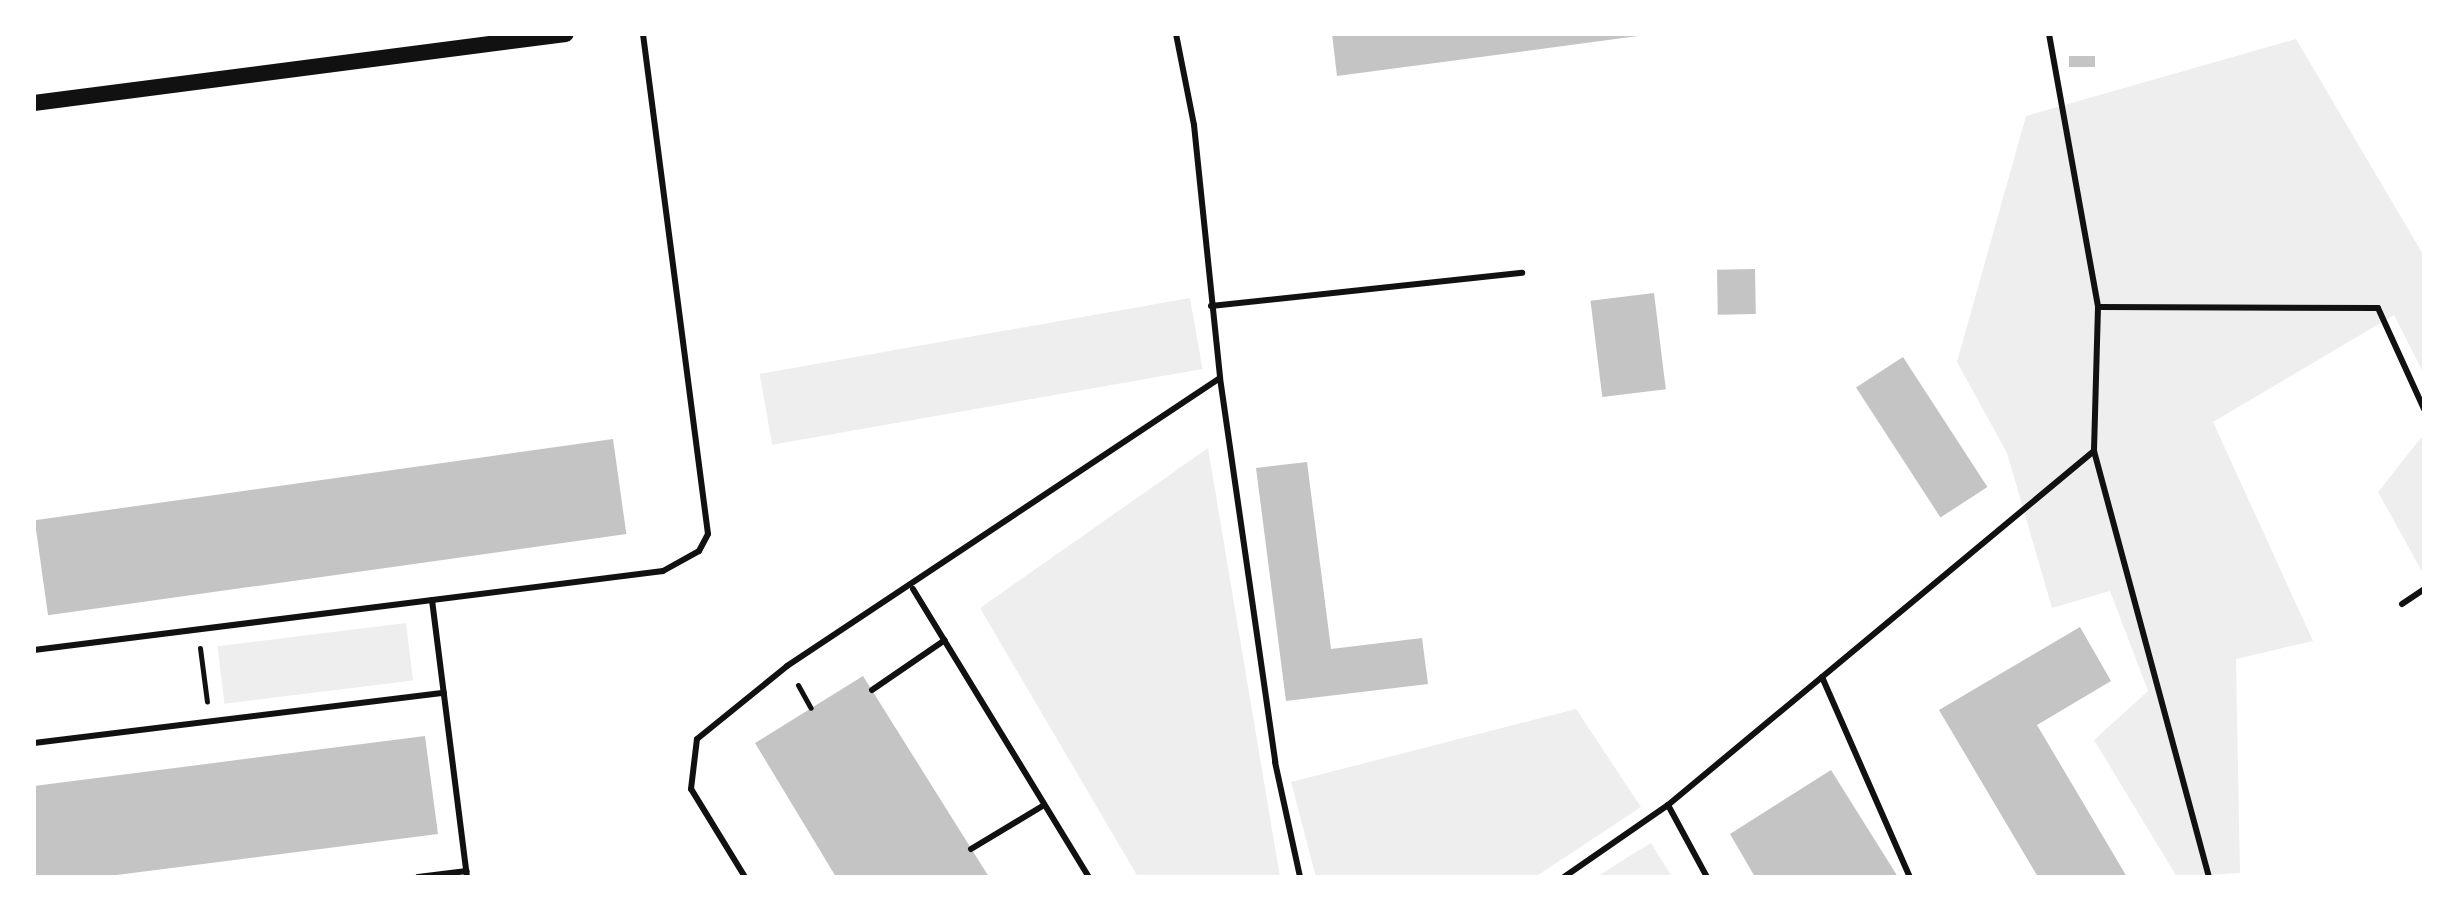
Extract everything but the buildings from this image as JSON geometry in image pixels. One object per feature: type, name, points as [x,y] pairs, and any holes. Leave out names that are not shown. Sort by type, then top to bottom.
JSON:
[{"type":"main road","points":[[34,103],[566,34]]},
{"type":"lane","points":[[34,650],[663,571],[706,543],[643,34]]},
{"type":"lane","points":[[1176,34],[1194,125],[1220,378],[1275,762],[1300,877]]},
{"type":"lane","points":[[2049,34],[2098,307],[2094,451],[2209,877]]},
{"type":"lane","points":[[1211,306],[1522,273]]},
{"type":"lane","points":[[2098,307],[2378,308],[2424,409]]},
{"type":"lane","points":[[745,877],[691,789],[697,739],[787,666],[913,589],[1220,378]]},
{"type":"lane","points":[[1564,877],[1668,805],[2094,451]]},
{"type":"lane","points":[[913,589],[1041,807],[1089,877]]},
{"type":"lane","points":[[2402,604],[2424,589]]},
{"type":"lane","points":[[418,877],[467,874],[432,600]]},
{"type":"lane","points":[[872,690],[945,640]]},
{"type":"lane","points":[[1822,677],[1910,877]]},
{"type":"lane","points":[[34,743],[444,693]]},
{"type":"lane","points":[[1668,805],[1707,877]]},
{"type":"lane","points":[[971,849],[1041,807]]},
{"type":"path","points":[[197,629],[210,723]]},
{"type":"shaded area","points":[[2296,39],[2424,256],[2424,374],[2394,315],[2213,422],[2313,641],[2236,659],[2240,873],[2177,877],[2094,740],[2148,691],[2110,591],[2052,608],[2007,453],[1957,362],[2026,116]]},
{"type":"shaded area","points":[[1190,298],[1203,369],[772,445],[760,374]]},
{"type":"shaded area","points":[[2424,434],[2424,575],[2378,492]]},
{"type":"shaded area","points":[[1208,448],[1280,877],[1138,877],[980,608]]},
{"type":"shaded area","points":[[406,623],[413,681],[224,704],[217,646]]},
{"type":"shaded area","points":[[1576,709],[1641,807],[1535,877],[1316,877],[1291,782]]},
{"type":"shaded area","points":[[1651,843],[1672,877],[1597,877],[1623,860]]}]
